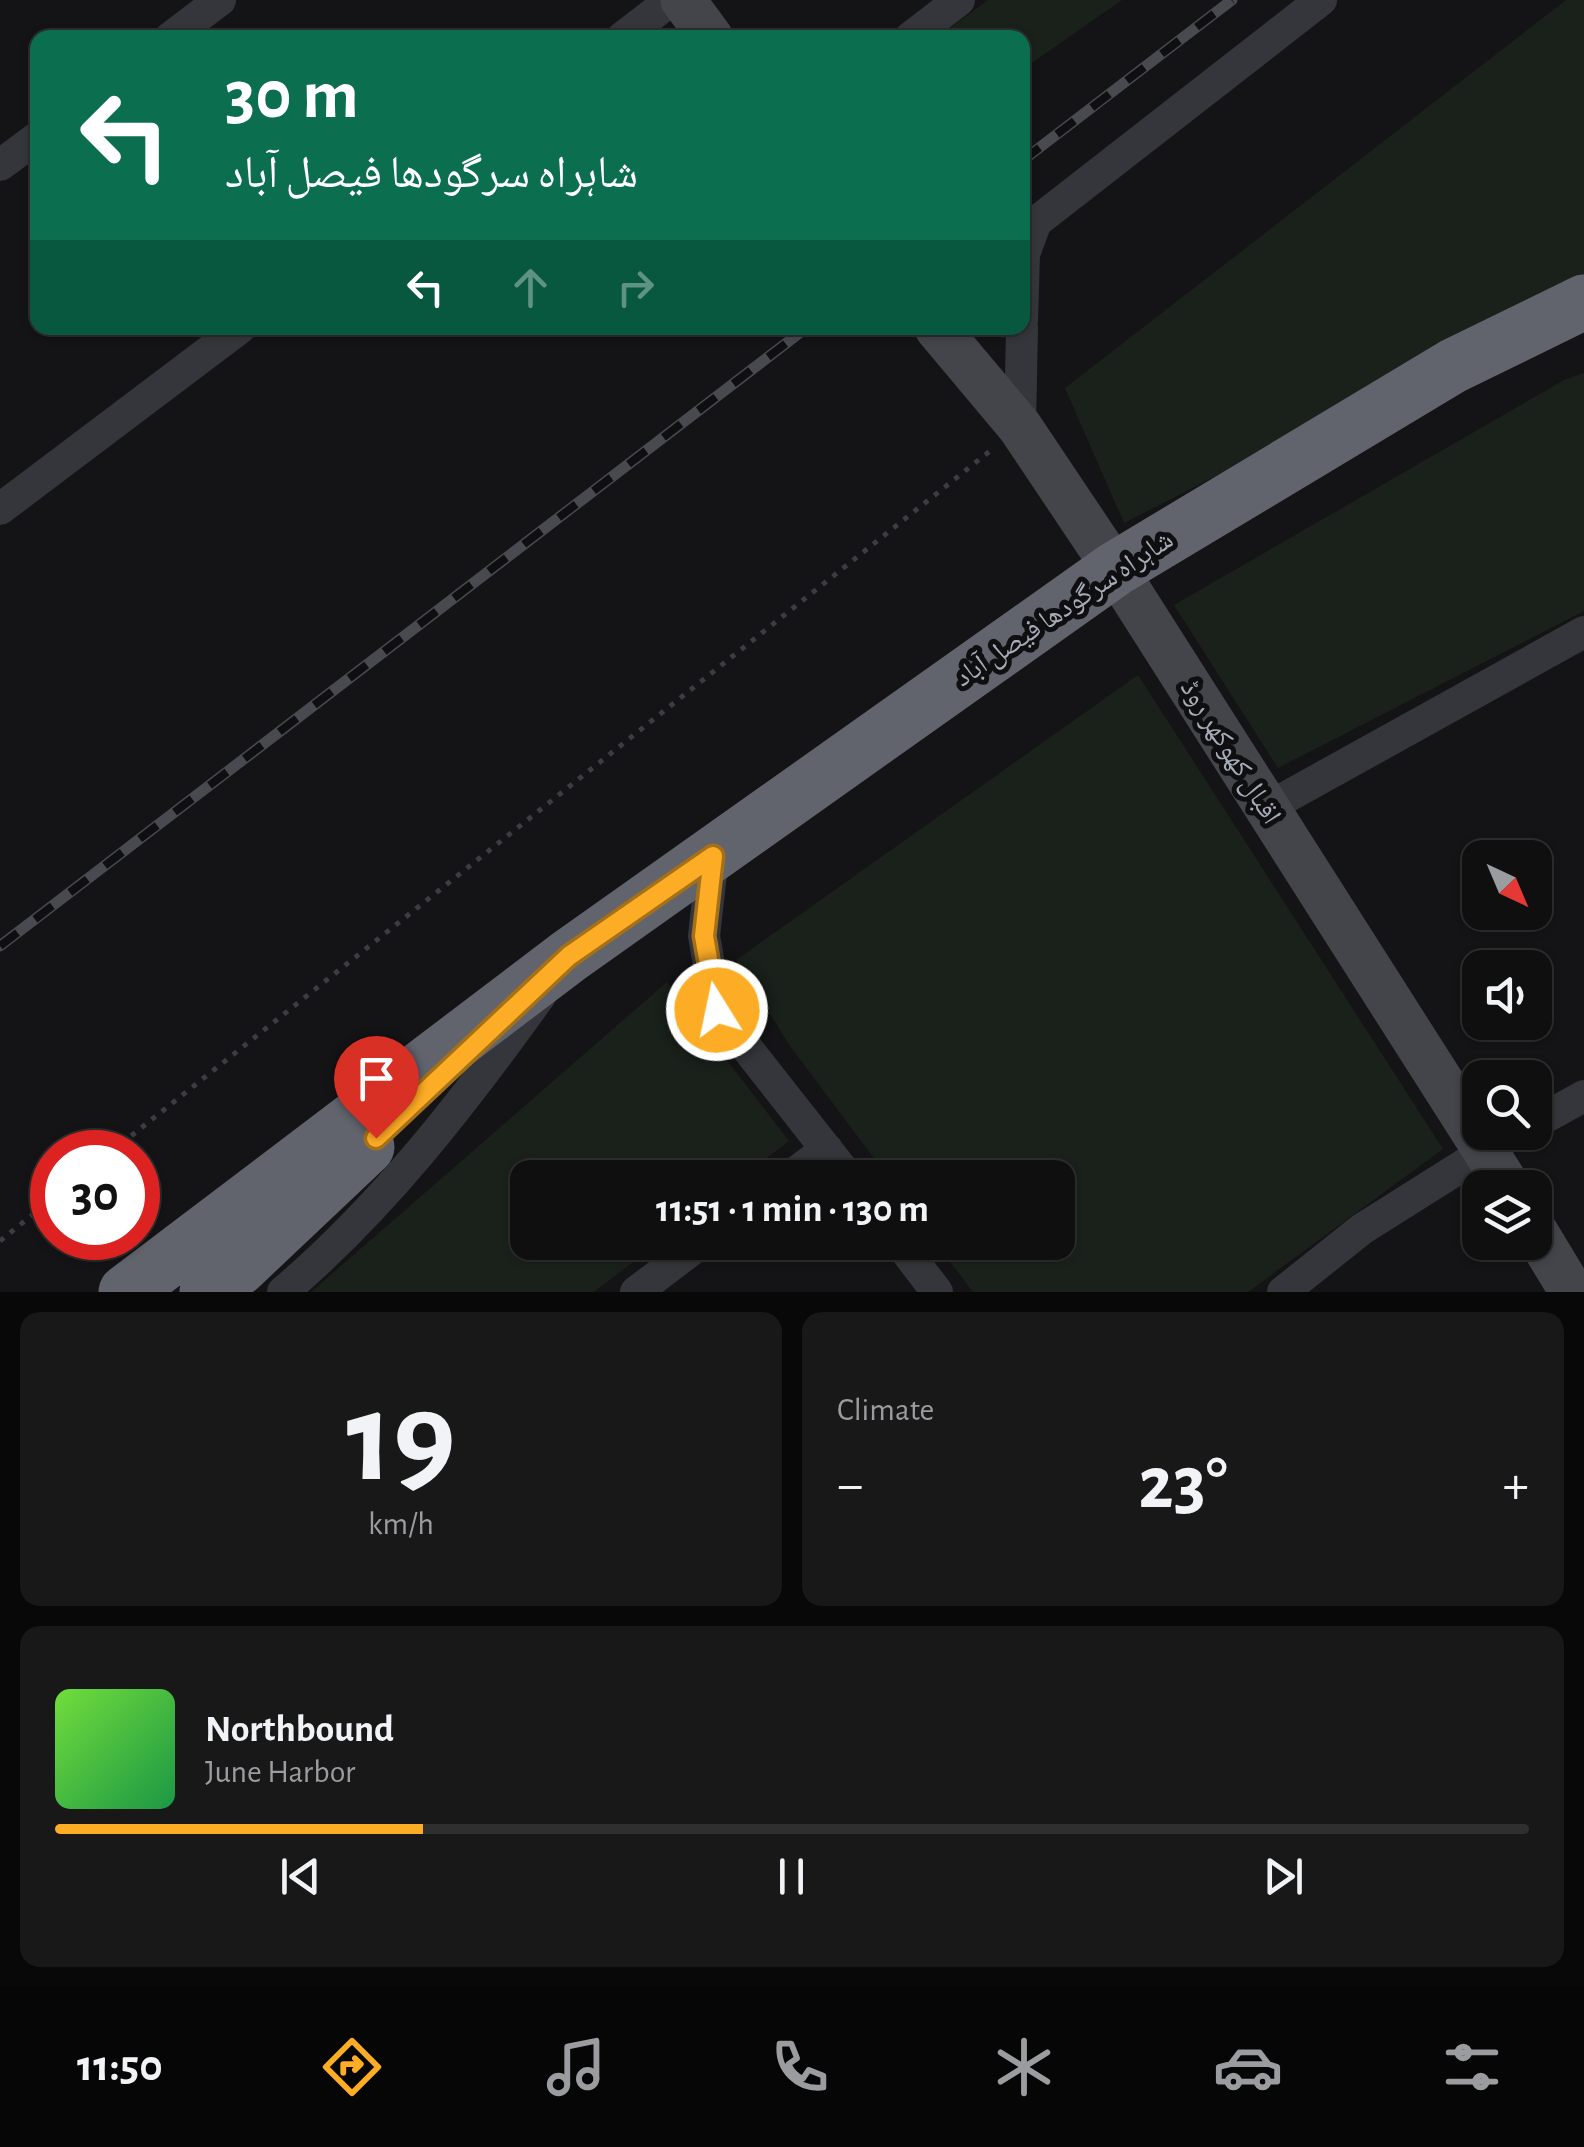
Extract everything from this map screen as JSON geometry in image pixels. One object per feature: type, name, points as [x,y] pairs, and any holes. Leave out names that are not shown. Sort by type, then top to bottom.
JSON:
[{"type":"highway","name":"شاہراہ سرگودھا فیصل آباد","points":[[569,956],[1115,569],[1453,366],[1584,302]]},
{"type":"highway","points":[[126,1292],[569,956]]},
{"type":"highway","points":[[207,1292],[239,1268],[569,956]]},
{"type":"main road","points":[[683,0],[705,30]]},
{"type":"main road","name":"اقبال کھوکھر روڈ","points":[[943,335],[1020,427],[1266,809],[1462,1086]]},
{"type":"main road","points":[[1552,1259],[1572,1292]]},
{"type":"street","points":[[181,30],[220,0]]},
{"type":"street","points":[[632,30],[671,0]]},
{"type":"street","points":[[920,30],[958,0]]},
{"type":"street","points":[[1030,238],[1036,222],[1321,0]]},
{"type":"street","points":[[0,165],[30,143]]},
{"type":"street","points":[[0,509],[231,335]]},
{"type":"street","points":[[1020,427],[1022,335]]},
{"type":"street","points":[[1266,809],[1584,632]]},
{"type":"street","points":[[713,856],[704,936],[717,1010],[836,1160]]},
{"type":"street","points":[[284,1292],[345,1240],[464,1102],[569,956]]},
{"type":"street","points":[[1552,1114],[1584,1096]]},
{"type":"street","points":[[811,1160],[827,1148]]},
{"type":"street","points":[[1283,1292],[1362,1228],[1487,1150]]},
{"type":"street","points":[[636,1292],[678,1260]]},
{"type":"street","points":[[913,1260],[937,1292]]},
{"type":"path","points":[[139,1130],[1020,427]]},
{"type":"path","points":[[0,1241],[30,1217]]},
{"type":"shaded area","points":[[988,0],[1122,0],[1030,64],[1030,30],[947,30]]},
{"type":"shaded area","points":[[1566,0],[1584,0],[1584,288],[1124,523],[1065,388]]},
{"type":"shaded area","points":[[1584,373],[1584,611],[1278,768],[1174,605],[1564,380]]},
{"type":"shaded area","points":[[1138,675],[1443,1149],[1248,1292],[973,1292],[949,1260],[1075,1260],[1075,1160],[875,1160],[790,1046],[736,960]]},
{"type":"shaded area","points":[[667,982],[789,1141],[764,1160],[510,1160],[510,1260],[636,1260],[594,1292],[311,1292]]},
{"type":"railway","points":[[1030,155],[1232,0]]},
{"type":"railway","points":[[0,946],[797,335]]},
{"type":"route","points":[[376,1138],[569,956],[713,856],[704,936],[717,1010]]}]
